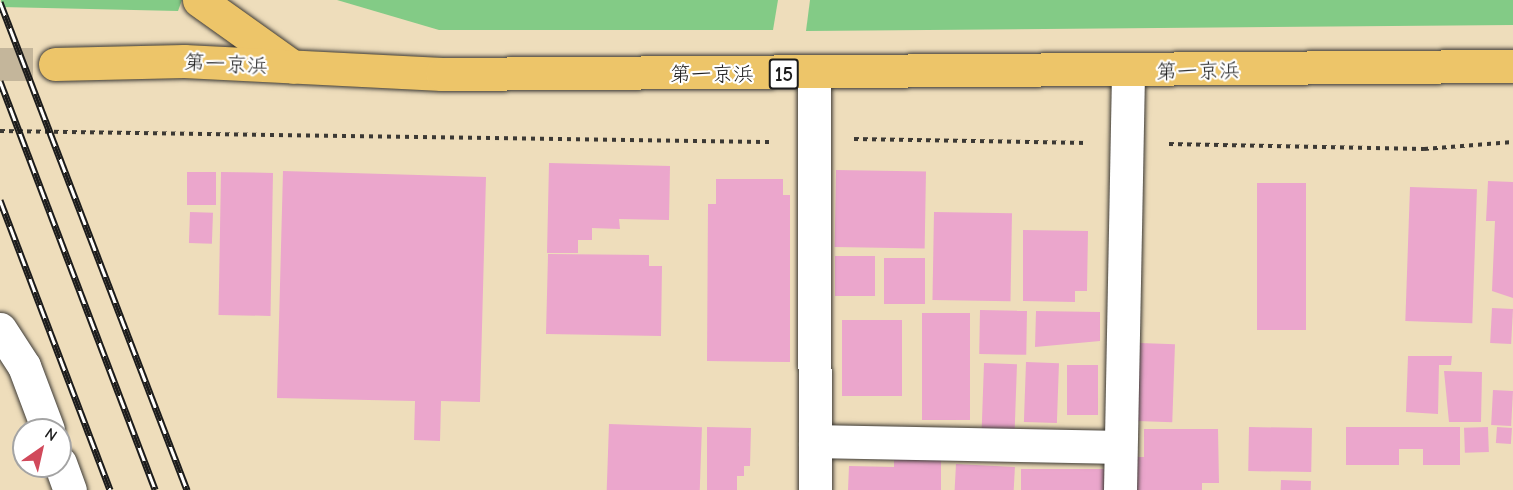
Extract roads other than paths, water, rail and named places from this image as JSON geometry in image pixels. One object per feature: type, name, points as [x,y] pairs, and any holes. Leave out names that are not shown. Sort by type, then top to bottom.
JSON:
[{"type":"highway","points":[[199,0],[293,67]]},
{"type":"highway","name":"第一京浜","points":[[55,64],[293,67],[442,74],[1128,72],[1513,66]]},
{"type":"street","points":[[1119,490],[1128,72]]},
{"type":"street","points":[[814,74],[815,490]]},
{"type":"street","points":[[0,329],[24,366],[44,418]]},
{"type":"street","points":[[815,441],[1120,447]]},
{"type":"tunnel","points":[[0,64],[55,64]]},
{"type":"railway","points":[[0,2],[187,490]]},
{"type":"railway","points":[[0,81],[155,490]]},
{"type":"railway","points":[[0,200],[110,490]]}]
